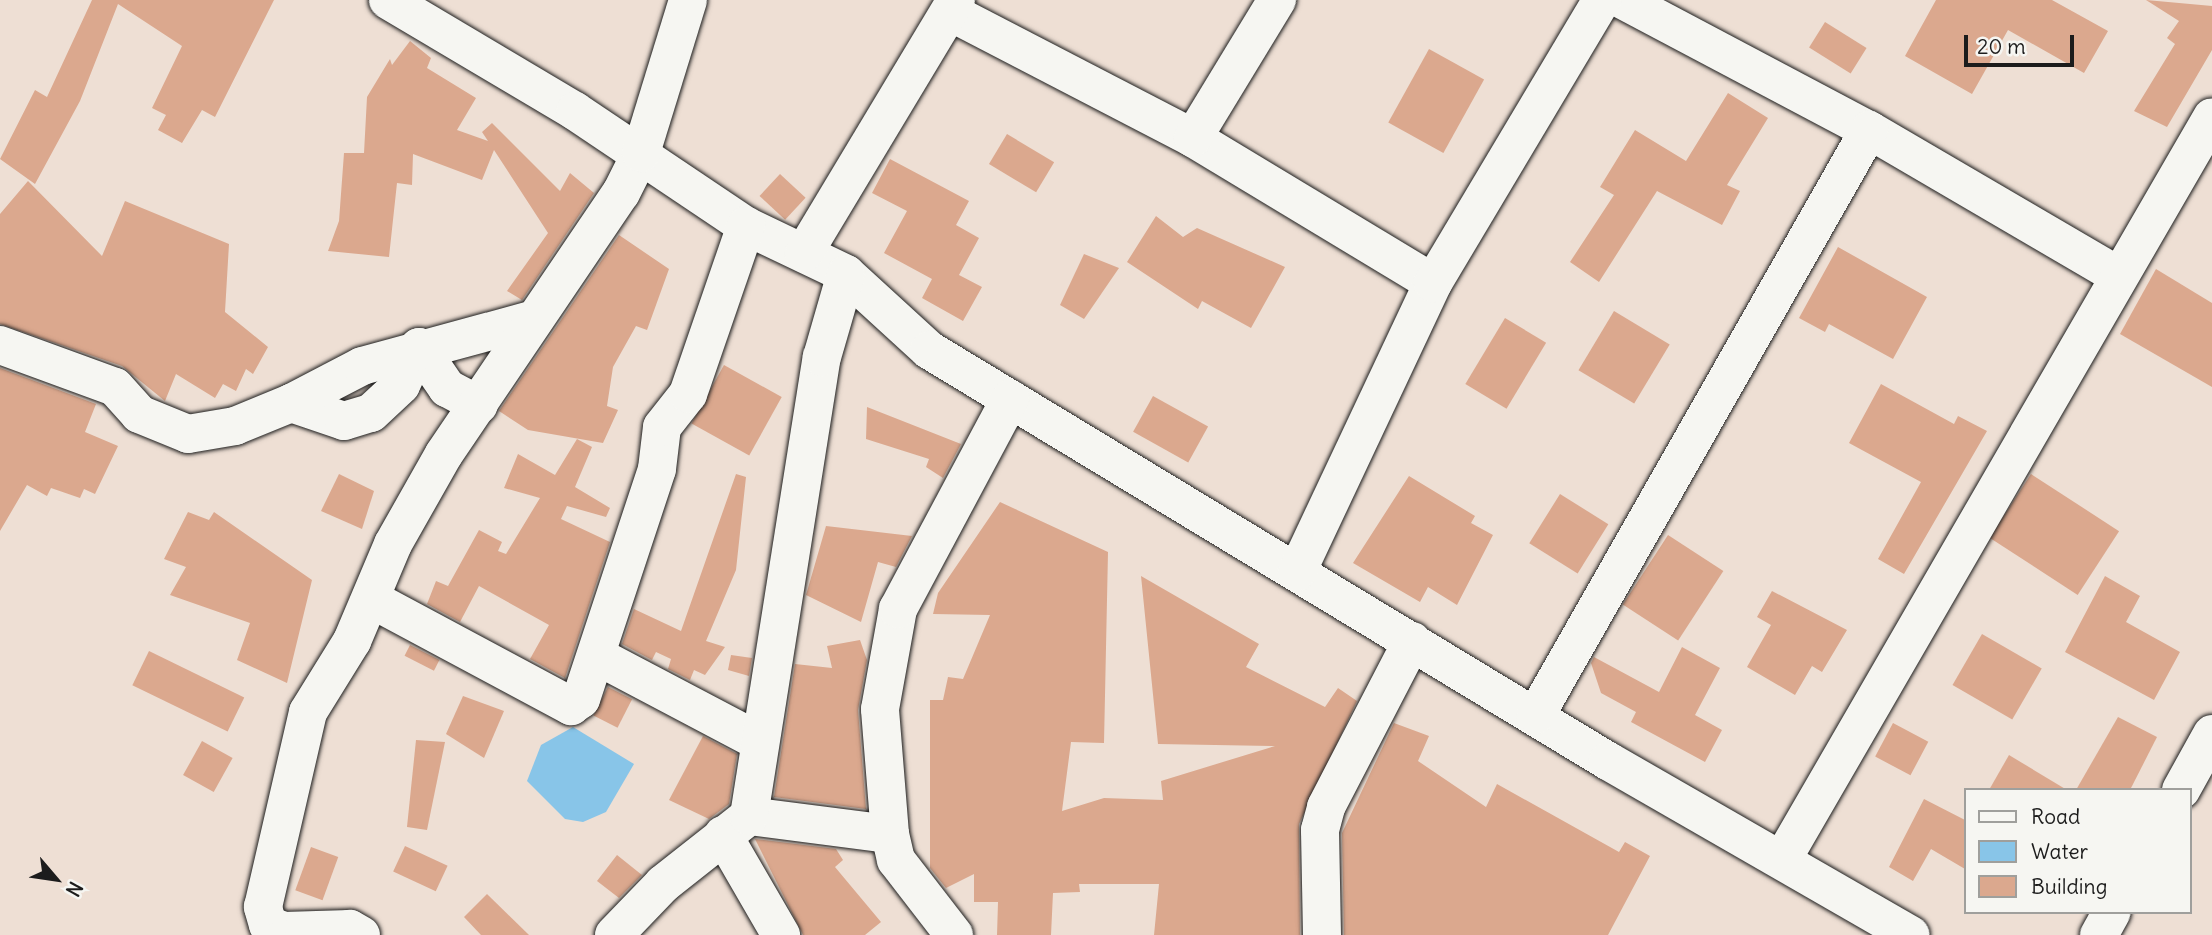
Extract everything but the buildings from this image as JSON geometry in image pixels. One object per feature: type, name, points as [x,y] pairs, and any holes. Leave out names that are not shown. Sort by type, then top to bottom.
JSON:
[{"type":"street","points":[[388,0],[641,153],[746,226],[846,274],[929,349],[1010,399],[1536,715],[1910,935]]},
{"type":"street","points":[[360,935],[351,929],[284,931],[268,925],[263,907],[308,712],[373,600],[393,544],[528,321],[621,193],[641,153],[688,0]]},
{"type":"street","points":[[1193,138],[1278,0]]},
{"type":"street","points":[[1297,572],[1433,283],[1602,0]]},
{"type":"street","points":[[1623,0],[1869,130],[2115,274]]},
{"type":"street","points":[[804,253],[953,6],[1193,138],[1433,283]]},
{"type":"street","points":[[1782,860],[2115,274],[2212,117]]},
{"type":"street","points":[[1536,715],[1869,130]]},
{"type":"street","points":[[373,600],[571,706],[581,699],[657,469],[662,426],[688,394],[746,226]]},
{"type":"street","points":[[614,935],[736,825],[758,741],[822,357],[846,274]]},
{"type":"street","points":[[419,347],[528,321]]},
{"type":"street","points":[[0,345],[115,387],[139,414],[188,434],[235,426],[291,403],[344,421],[371,413],[401,385],[419,347]]},
{"type":"street","points":[[419,347],[447,388],[479,405]]},
{"type":"street","points":[[954,935],[896,860],[890,834],[880,709],[898,609],[1010,399]]},
{"type":"street","points":[[1322,935],[1320,830],[1326,807],[1412,641]]},
{"type":"street","points":[[597,656],[758,741]]},
{"type":"street","points":[[2182,788],[2210,742]]},
{"type":"street","points":[[736,825],[890,834]]},
{"type":"street","points":[[736,825],[781,935]]},
{"type":"street","points":[[2099,935],[2111,914]]},
{"type":"water","points":[[573,727],[634,764],[606,812],[583,822],[565,819],[527,781],[541,745]]}]
